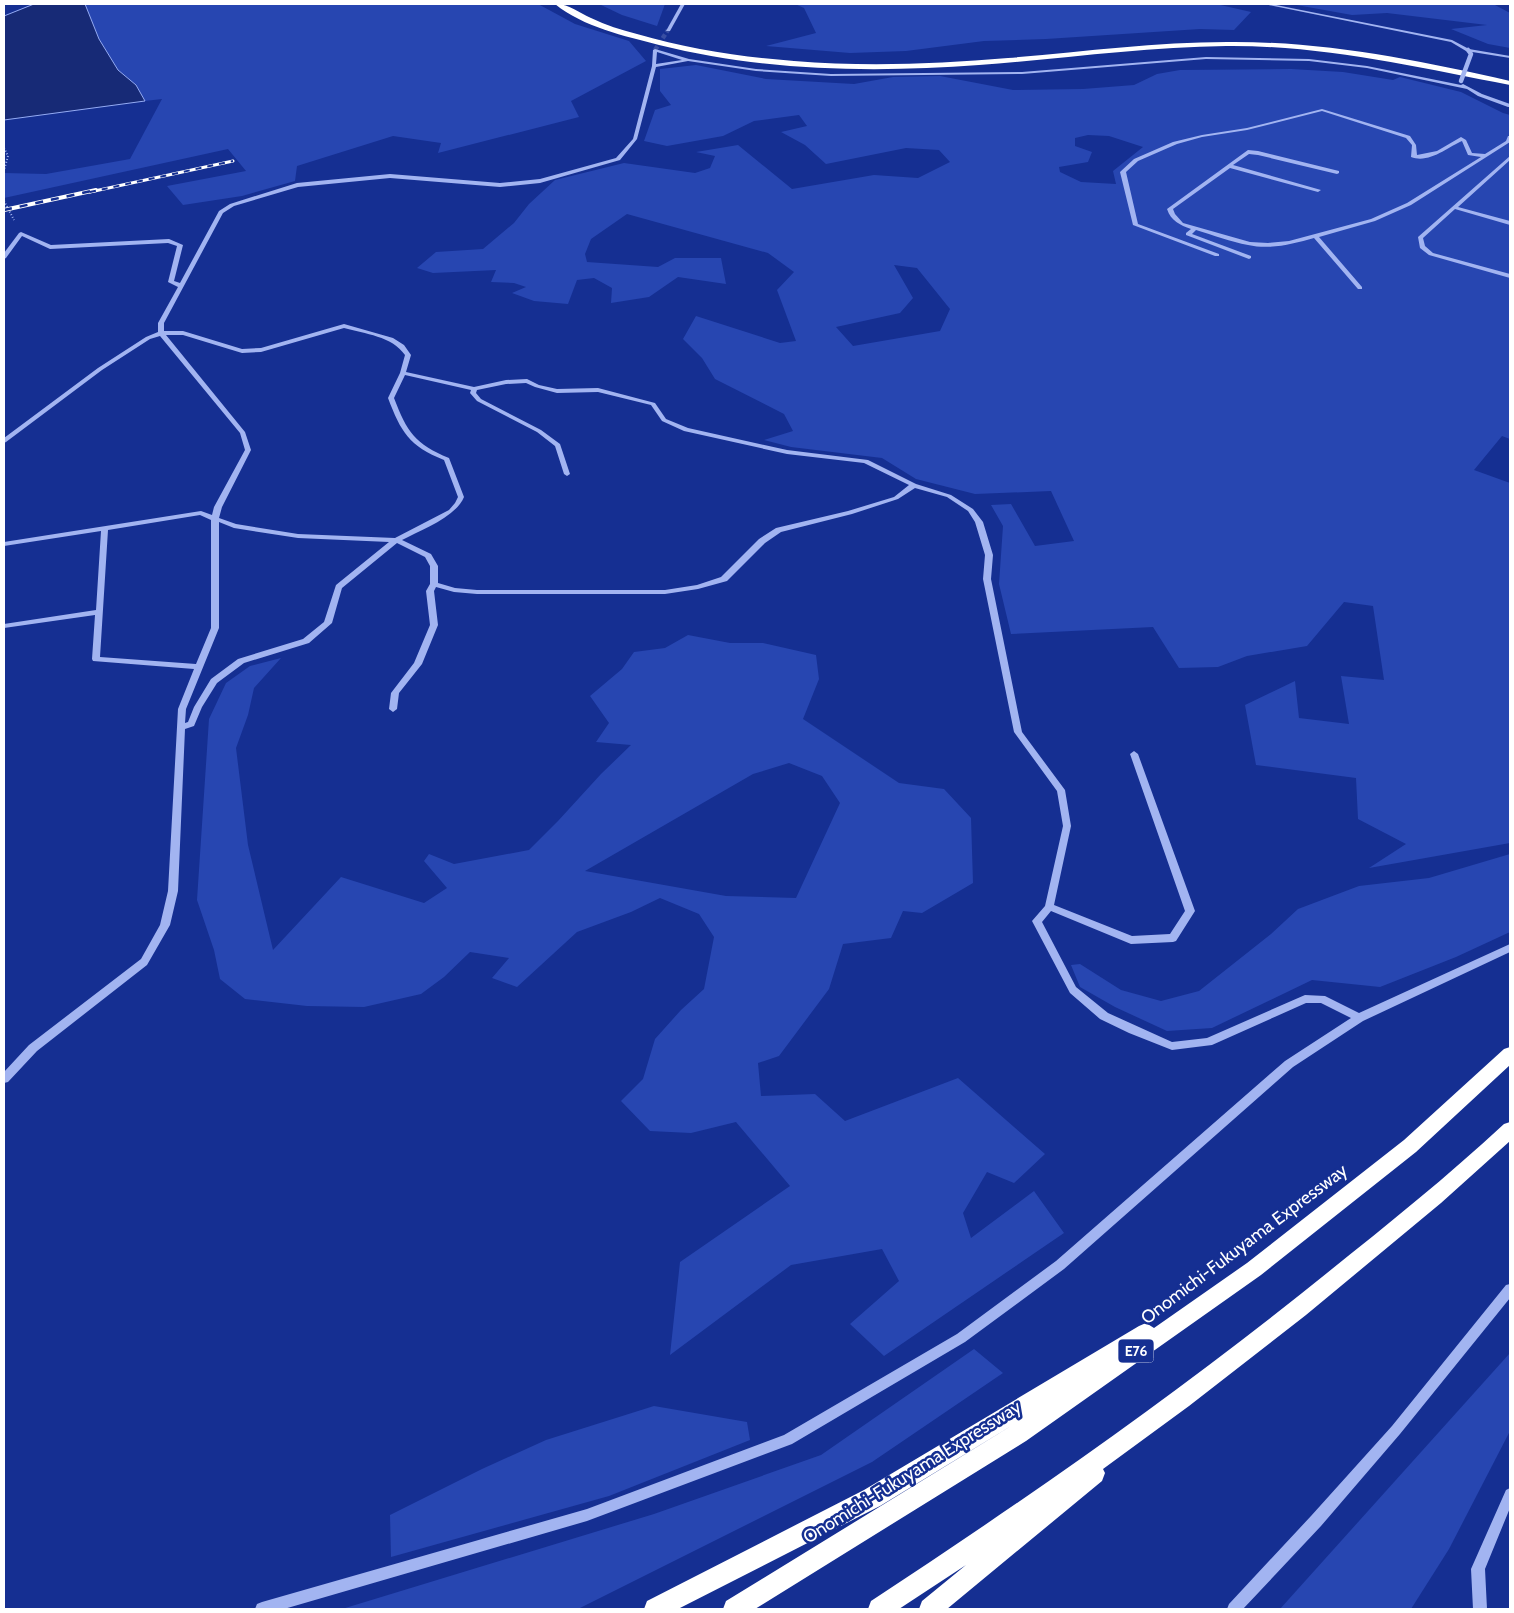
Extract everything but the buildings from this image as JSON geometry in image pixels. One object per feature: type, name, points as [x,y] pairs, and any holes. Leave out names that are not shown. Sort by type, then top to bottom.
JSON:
[{"type":"highway","points":[[559,4],[611,28],[667,44],[734,57],[803,64],[929,66],[1154,47],[1231,44],[1308,48],[1392,58],[1510,81]]},
{"type":"highway","points":[[660,33],[669,33]]},
{"type":"highway","points":[[725,47],[807,57],[916,58],[969,56],[1146,40],[1227,37],[1307,40],[1412,54]]},
{"type":"highway","points":[[1456,62],[1472,65]]},
{"type":"highway","name":"Onomichi-Fukuyama Expressway","points":[[734,1609],[1019,1434],[1254,1269],[1410,1146],[1510,1054]]},
{"type":"highway","points":[[879,1609],[971,1550],[1167,1410],[1294,1313],[1473,1165],[1510,1130]]},
{"type":"highway","points":[[655,1609],[872,1498],[1254,1269]]},
{"type":"highway","points":[[930,1609],[1027,1530],[1167,1410]]},
{"type":"street","points":[[669,33],[683,4]]},
{"type":"street","points":[[1266,4],[1452,41],[1468,50],[1510,57]]},
{"type":"street","points":[[4,1079],[32,1048],[144,962],[165,925],[173,891],[182,709],[215,628],[215,519],[218,508],[248,450],[243,433],[161,333],[161,324],[221,212],[232,205],[297,185],[390,176],[500,185],[540,180],[618,160],[635,139],[654,66],[655,50],[688,60],[756,70],[841,75],[1022,73],[1206,58],[1309,60],[1367,67],[1467,88],[1510,106]]},
{"type":"street","points":[[1467,88],[1461,81],[1471,54],[1468,50]]},
{"type":"street","points":[[654,66],[688,60]]},
{"type":"street","points":[[1217,255],[1136,225],[1123,172],[1136,160],[1175,143],[1202,136],[1247,129],[1322,110],[1408,137],[1414,145],[1414,157],[1426,157],[1445,150],[1461,138],[1464,140],[1470,154],[1487,156]]},
{"type":"street","points":[[1337,172],[1248,152],[1170,209],[1172,215],[1181,224],[1250,244],[1268,245],[1316,237],[1373,220],[1409,204],[1510,141]]},
{"type":"street","points":[[1510,158],[1420,238],[1422,247],[1431,254],[1510,276]]},
{"type":"street","points":[[1229,166],[1318,190]]},
{"type":"street","points":[[1456,208],[1510,223]]},
{"type":"street","points":[[1195,228],[1188,234],[1250,257]]},
{"type":"street","points":[[4,257],[21,234],[50,248],[169,241],[180,245],[171,282],[181,286]]},
{"type":"street","points":[[1316,237],[1360,288]]},
{"type":"street","points":[[4,441],[100,369],[148,338],[161,333],[183,333],[242,351],[261,350],[344,326],[391,339],[402,346],[408,355],[403,373],[391,398],[399,421],[414,442],[427,452],[447,459],[461,497],[458,504],[451,511],[396,540],[339,587],[328,623],[306,641],[241,661],[214,681],[198,707],[191,724],[182,727]]},
{"type":"street","points":[[403,373],[474,389],[506,382],[526,381],[557,391],[598,390],[654,404],[664,420],[686,430],[787,452],[866,461],[914,485],[949,496],[971,510],[979,522],[989,555],[987,579],[1018,732],[1061,790],[1067,826],[1049,907],[1037,921],[1073,990],[1104,1016],[1172,1046],[1208,1042],[1305,999],[1322,999],[1359,1018]]},
{"type":"street","points":[[474,389],[473,393],[479,400],[539,431],[558,445],[567,474]]},
{"type":"street","points":[[434,584],[454,590],[476,592],[665,592],[698,587],[724,579],[762,541],[779,530],[850,513],[896,498],[914,485]]},
{"type":"street","points":[[4,544],[201,513],[234,526],[298,536],[396,540],[428,556],[434,566],[434,584],[430,591],[434,625],[418,664],[395,693],[393,710]]},
{"type":"street","points":[[105,528],[96,659],[199,667]]},
{"type":"street","points":[[4,626],[99,612]]},
{"type":"street","points":[[1049,907],[1131,940],[1173,938],[1190,911],[1134,754]]},
{"type":"street","points":[[262,1609],[587,1515],[788,1440],[969,1333],[1060,1265],[1289,1064],[1359,1018],[1510,948]]},
{"type":"street","points":[[1234,1609],[1316,1522],[1396,1430],[1510,1289]]},
{"type":"street","points":[[1480,1609],[1478,1569],[1510,1494]]},
{"type":"path","points":[[4,148],[8,156],[4,170]]},
{"type":"shaded area","points":[[34,4],[85,4],[99,39],[118,70],[136,85],[145,101],[4,120],[4,16]]},
{"type":"shaded area","points":[[85,4],[538,4],[575,24],[629,41],[646,61],[571,101],[579,117],[438,153],[441,143],[393,136],[297,166],[295,181],[242,196],[183,205],[167,186],[246,171],[228,149],[4,198],[4,173],[46,174],[130,159],[162,99],[145,101],[136,85],[118,70],[99,39]]},
{"type":"shaded area","points":[[599,4],[665,4],[657,26],[622,15]]},
{"type":"shaded area","points":[[795,4],[1216,4],[1251,12],[1234,30],[1200,29],[984,41],[906,51],[850,53],[766,46],[816,33],[804,8]]},
{"type":"shaded area","points":[[1291,4],[1496,4],[1510,13],[1510,48],[1488,44],[1451,29],[1487,25],[1387,13],[1352,15]]},
{"type":"shaded area","points":[[696,65],[766,79],[854,84],[893,77],[940,76],[1013,90],[1083,89],[1134,85],[1157,74],[1180,70],[1291,69],[1343,72],[1393,80],[1400,77],[1461,92],[1510,115],[1510,439],[1502,436],[1474,470],[1510,483],[1510,843],[1369,868],[1406,844],[1358,819],[1356,778],[1256,765],[1245,705],[1295,681],[1299,718],[1349,724],[1341,676],[1384,680],[1373,606],[1344,602],[1307,646],[1247,656],[1218,667],[1179,668],[1153,627],[1011,634],[999,584],[1003,526],[991,505],[1011,504],[1035,546],[1074,541],[1051,491],[975,494],[916,479],[882,458],[791,447],[764,440],[793,431],[784,414],[715,379],[702,358],[683,339],[696,316],[780,343],[796,341],[777,290],[794,272],[768,253],[627,214],[591,239],[585,254],[587,262],[658,267],[675,258],[721,258],[726,284],[678,277],[649,297],[611,303],[612,288],[594,278],[577,280],[568,304],[534,301],[512,293],[526,287],[514,283],[491,282],[496,270],[433,273],[417,268],[436,252],[483,249],[514,223],[529,204],[555,180],[624,163],[695,173],[710,168],[715,156],[696,152],[738,145],[792,189],[874,175],[918,178],[950,162],[939,150],[906,148],[826,164],[805,145],[781,132],[807,126],[799,115],[754,121],[723,136],[667,146],[644,141],[655,110],[671,105],[660,91],[660,69]],"holes":[[[1088,135],[1109,136],[1143,147],[1113,171],[1116,184],[1081,182],[1060,172],[1059,167],[1088,162],[1092,152],[1075,146],[1075,138]],[[894,265],[917,268],[950,309],[940,331],[853,346],[836,327],[900,313],[913,298]]]},
{"type":"shaded area","points":[[688,635],[730,643],[763,643],[816,655],[819,679],[803,719],[899,783],[944,789],[971,818],[973,883],[922,913],[903,911],[891,938],[843,944],[829,989],[779,1056],[758,1063],[761,1096],[815,1094],[845,1121],[958,1078],[1045,1154],[1014,1183],[987,1172],[963,1213],[971,1238],[1034,1191],[1064,1233],[884,1356],[850,1324],[899,1281],[882,1249],[791,1265],[670,1355],[680,1262],[790,1186],[736,1122],[691,1133],[650,1131],[621,1101],[643,1079],[655,1039],[681,1010],[704,989],[714,937],[699,914],[660,898],[631,912],[577,932],[517,987],[492,978],[509,958],[470,952],[444,977],[421,994],[364,1007],[307,1006],[245,999],[220,979],[214,950],[197,900],[209,719],[226,683],[250,666],[281,658],[254,688],[248,715],[236,748],[248,845],[273,950],[341,877],[424,903],[447,888],[424,861],[429,854],[454,864],[529,850],[631,745],[596,742],[609,723],[590,696],[622,669],[634,652],[665,648]],"holes":[[[789,763],[822,776],[840,803],[796,898],[726,896],[585,871],[753,774]]]},
{"type":"shaded area","points":[[1510,854],[1510,932],[1456,957],[1380,987],[1312,980],[1212,1028],[1167,1031],[1115,1007],[1080,987],[1071,965],[1080,964],[1121,990],[1161,1001],[1199,991],[1271,934],[1298,909],[1359,886],[1429,878]]},
{"type":"shaded area","points":[[974,1349],[1003,1373],[872,1462],[578,1609],[342,1609],[654,1514],[821,1455]]},
{"type":"shaded area","points":[[1510,1353],[1510,1431],[1449,1549],[1411,1609],[1280,1609]]},
{"type":"shaded area","points":[[654,1406],[747,1422],[750,1440],[609,1496],[391,1557],[390,1515],[482,1469],[546,1440]]},
{"type":"tunnel","points":[[655,50],[668,30]]},
{"type":"railway","points":[[90,192],[233,161]]},
{"type":"railway","points":[[4,210],[96,190]]}]
